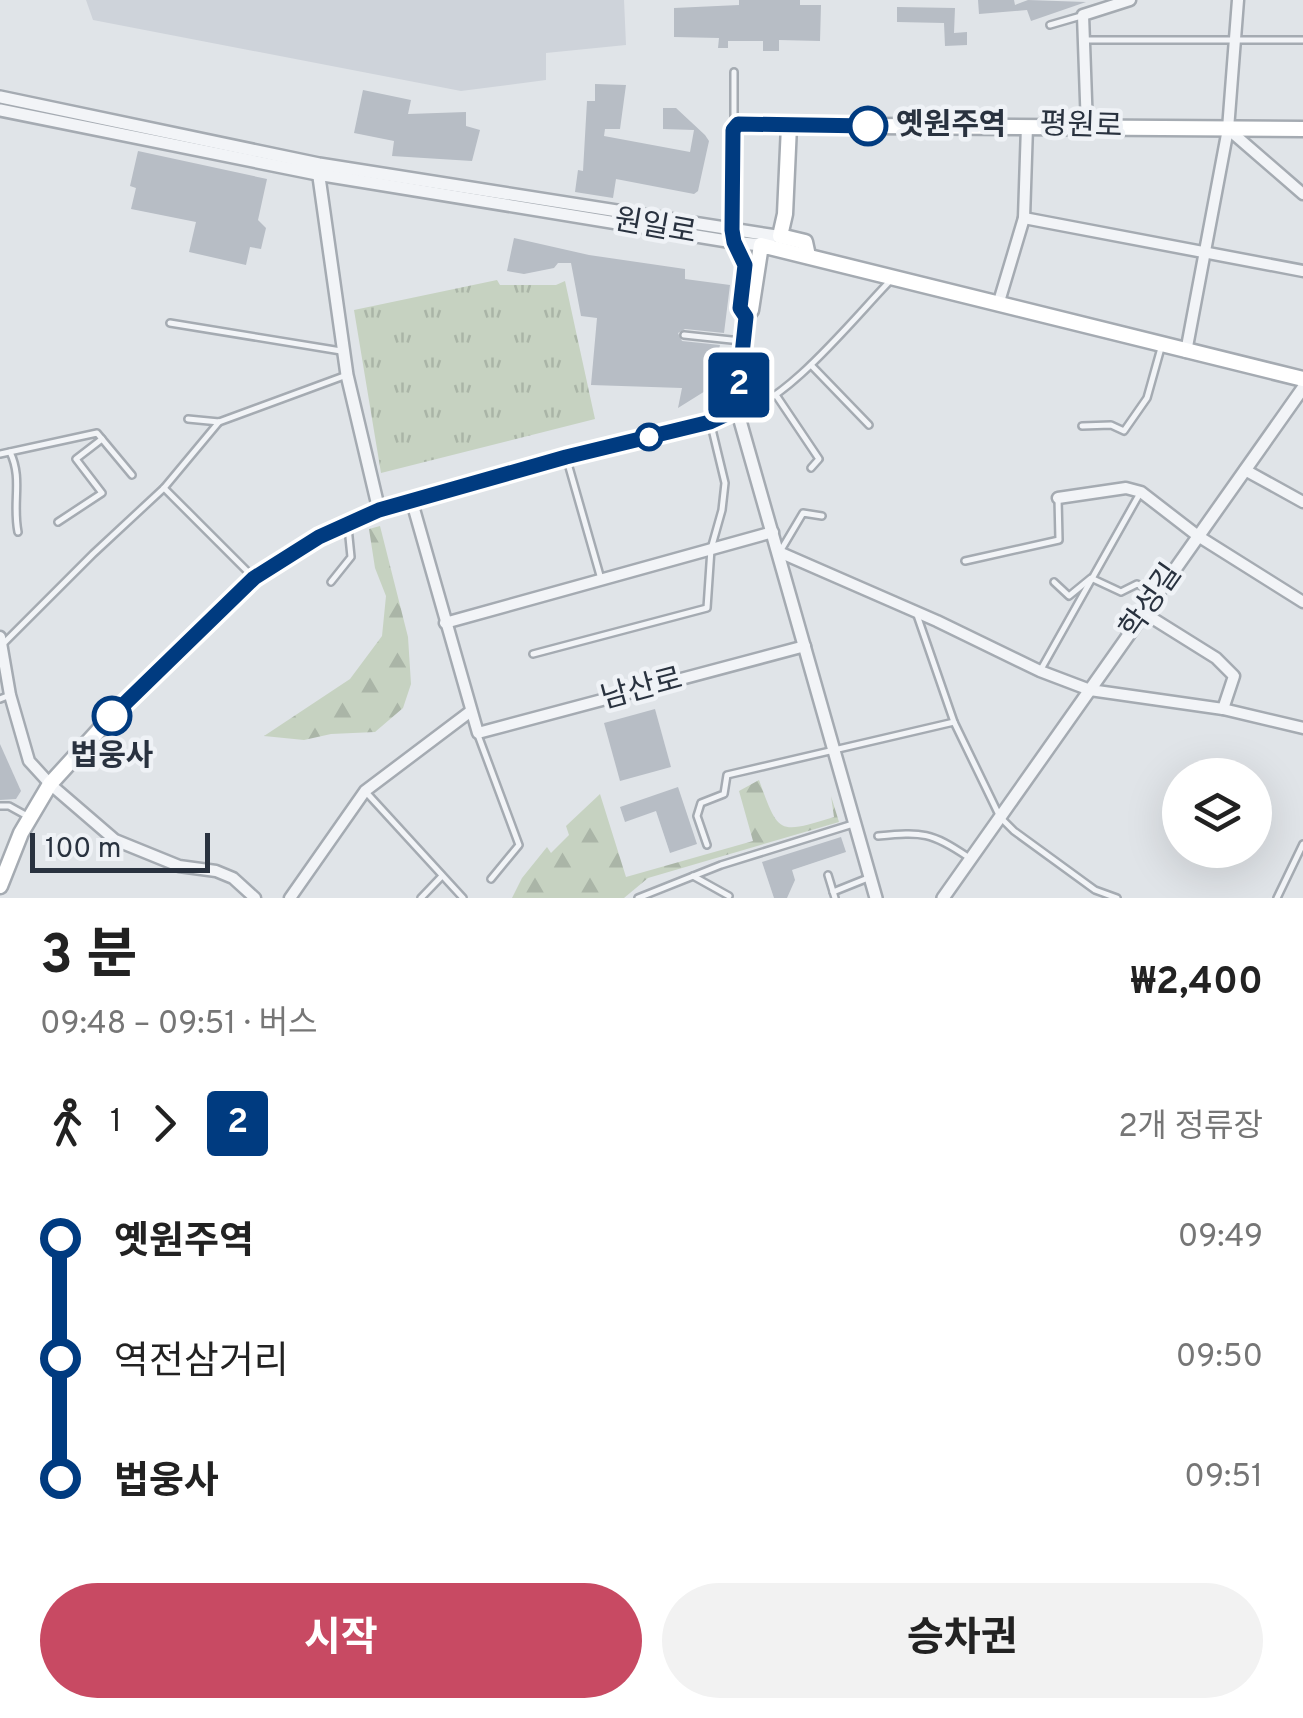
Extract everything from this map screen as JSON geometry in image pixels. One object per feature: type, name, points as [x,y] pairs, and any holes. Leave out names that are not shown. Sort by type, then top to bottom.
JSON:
[{"type":"main road","points":[[789,126],[785,214],[780,236],[805,242],[808,256]]},
{"type":"main road","name":"평원로","points":[[734,127],[1298,130]]},
{"type":"main road","points":[[734,127],[733,236],[745,265],[740,308],[746,317]]},
{"type":"main road","points":[[0,886],[30,817],[50,784],[112,716],[254,578],[319,537],[379,510],[566,457],[710,422],[736,410],[746,317],[751,310],[761,245]]},
{"type":"main road","name":"원일로","points":[[761,245],[1303,379]]},
{"type":"street","points":[[1087,128],[1083,15],[1130,0]]},
{"type":"street","points":[[1186,352],[1228,130],[1238,0]]},
{"type":"street","name":"원일로","points":[[0,97],[318,169],[695,225],[761,245]]},
{"type":"street","name":"원일로","points":[[0,110],[318,169],[733,236]]},
{"type":"street","points":[[998,305],[1024,218],[1026,126]]},
{"type":"street","points":[[1228,130],[1303,194]]},
{"type":"street","points":[[318,169],[347,375],[379,510]]},
{"type":"street","points":[[1024,218],[1303,270]]},
{"type":"street","points":[[733,236],[780,236]]},
{"type":"street","points":[[761,245],[780,236]]},
{"type":"street","name":"학성길","points":[[943,898],[1303,388]]},
{"type":"street","points":[[736,410],[876,898]]},
{"type":"street","points":[[1245,470],[1303,502]]},
{"type":"street","points":[[1058,498],[1126,488],[1141,492],[1198,536],[1303,602]]},
{"type":"street","points":[[412,502],[478,733]]},
{"type":"street","points":[[445,623],[773,532]]},
{"type":"street","points":[[779,552],[1090,690],[1223,709],[1303,728]]},
{"type":"street","points":[[1144,613],[1216,658],[1234,676],[1223,709]]},
{"type":"street","points":[[0,637],[5,697],[29,761],[50,784],[115,840],[179,866],[216,871],[234,878],[256,898]]},
{"type":"street","name":"남산로","points":[[478,733],[805,646]]},
{"type":"street","points":[[290,898],[365,791],[470,712]]},
{"type":"lane","points":[[1050,25],[1083,15]]},
{"type":"lane","points":[[1085,40],[1303,40]]},
{"type":"lane","points":[[734,72],[734,127]]},
{"type":"lane","points":[[736,410],[753,410],[776,395],[811,365],[892,279]]},
{"type":"lane","points":[[170,323],[344,352]]},
{"type":"lane","points":[[684,335],[743,341]]},
{"type":"lane","points":[[1082,426],[1111,424],[1124,431],[1148,398],[1162,345]]},
{"type":"lane","points":[[811,365],[868,425]]},
{"type":"lane","points":[[188,419],[218,422],[347,375]]},
{"type":"lane","points":[[776,395],[819,459],[811,468]]},
{"type":"lane","points":[[1,646],[164,488],[218,422]]},
{"type":"lane","points":[[533,654],[707,608],[711,549],[725,483],[710,422]]},
{"type":"lane","points":[[0,454],[97,433],[132,475]]},
{"type":"lane","points":[[58,522],[102,493],[76,459],[102,439]]},
{"type":"lane","points":[[10,452],[18,469],[14,510],[18,532]]},
{"type":"lane","points":[[566,457],[602,580]]},
{"type":"lane","points":[[164,488],[254,578]]},
{"type":"lane","points":[[1040,671],[1141,492]]},
{"type":"lane","points":[[965,561],[1060,540],[1058,498]]},
{"type":"lane","points":[[779,552],[804,513],[822,516]]},
{"type":"lane","points":[[331,582],[351,557],[347,524]]},
{"type":"lane","points":[[1054,582],[1068,596],[1091,578]]},
{"type":"lane","points":[[1091,578],[1121,592],[1137,584],[1158,593]]},
{"type":"lane","points":[[917,614],[954,722],[1000,817],[1014,832],[1095,890],[1117,898]]},
{"type":"lane","points":[[707,844],[698,816],[701,803],[724,794],[727,776],[954,722]]},
{"type":"lane","points":[[478,733],[520,845],[491,879]]},
{"type":"lane","points":[[365,791],[463,898]]},
{"type":"lane","points":[[0,806],[9,806],[30,817]]},
{"type":"lane","points":[[642,897],[693,876],[857,823]]},
{"type":"lane","points":[[878,836],[937,836],[971,859]]},
{"type":"lane","points":[[1277,898],[1303,844]]},
{"type":"lane","points":[[828,875],[834,895],[871,877]]},
{"type":"lane","points":[[421,898],[442,876]]},
{"type":"lane","points":[[693,876],[729,896]]},
{"type":"shaded area","points":[[86,0],[624,0],[626,45],[546,53],[546,80],[461,91],[93,20]]},
{"type":"green space","points":[[497,280],[500,285],[556,285],[565,281],[595,419],[381,473],[354,310]]},
{"type":"green space","points":[[380,526],[408,637],[411,684],[403,708],[375,732],[304,740],[264,736],[350,679],[382,636],[386,596],[375,568],[369,529]]},
{"type":"green space","points":[[759,780],[771,811],[783,826],[801,826],[834,817],[831,796],[839,822],[648,878],[624,898],[512,898],[522,878],[547,847],[551,853],[569,835],[566,826],[600,794],[626,877],[753,841],[739,791]]},
{"type":"building","points":[[739,0],[800,0],[800,5],[821,5],[820,41],[779,40],[779,51],[763,51],[763,41],[728,41],[728,48],[718,48],[719,38],[674,37],[674,8],[739,5]]},
{"type":"building","points":[[978,0],[1014,0],[1015,5],[1028,0],[1086,2],[1031,21],[1027,10],[979,14]]},
{"type":"building","points":[[897,7],[955,8],[954,33],[967,32],[967,45],[945,46],[944,23],[897,22]]},
{"type":"building","points":[[595,84],[626,85],[620,129],[605,129],[604,136],[690,152],[694,130],[663,129],[663,108],[676,108],[705,135],[709,141],[698,191],[694,194],[616,179],[613,198],[575,192],[578,170],[583,171],[587,101],[595,101]]},
{"type":"building","points":[[363,90],[411,100],[408,114],[466,112],[466,126],[480,130],[472,161],[392,156],[394,141],[354,133]]},
{"type":"building","points":[[138,151],[267,179],[258,220],[266,228],[261,249],[250,247],[246,265],[189,252],[196,222],[131,209],[136,188],[130,186]]},
{"type":"building","points":[[514,238],[589,255],[685,269],[685,279],[730,285],[724,333],[685,329],[678,333],[682,341],[720,345],[710,388],[678,408],[682,388],[591,385],[597,318],[581,316],[571,263],[524,274],[507,271]]},
{"type":"building","points":[[655,709],[671,767],[620,781],[604,723]]},
{"type":"building","points":[[0,744],[21,791],[16,799],[0,800]]},
{"type":"building","points":[[678,787],[697,844],[670,853],[656,811],[625,822],[620,807]]},
{"type":"building","points":[[841,837],[846,852],[792,870],[795,880],[787,898],[774,898],[762,862]]},
{"type":"bus line","name":"2","points":[[112,716],[254,578],[319,537],[379,510],[566,457],[710,422],[736,410],[746,317],[740,308],[745,265],[732,230],[734,127],[868,126]]},
{"type":"place","name":"옛원주역","points":[[868,126]]},
{"type":"place","name":"법웅사","points":[[112,716]]}]
